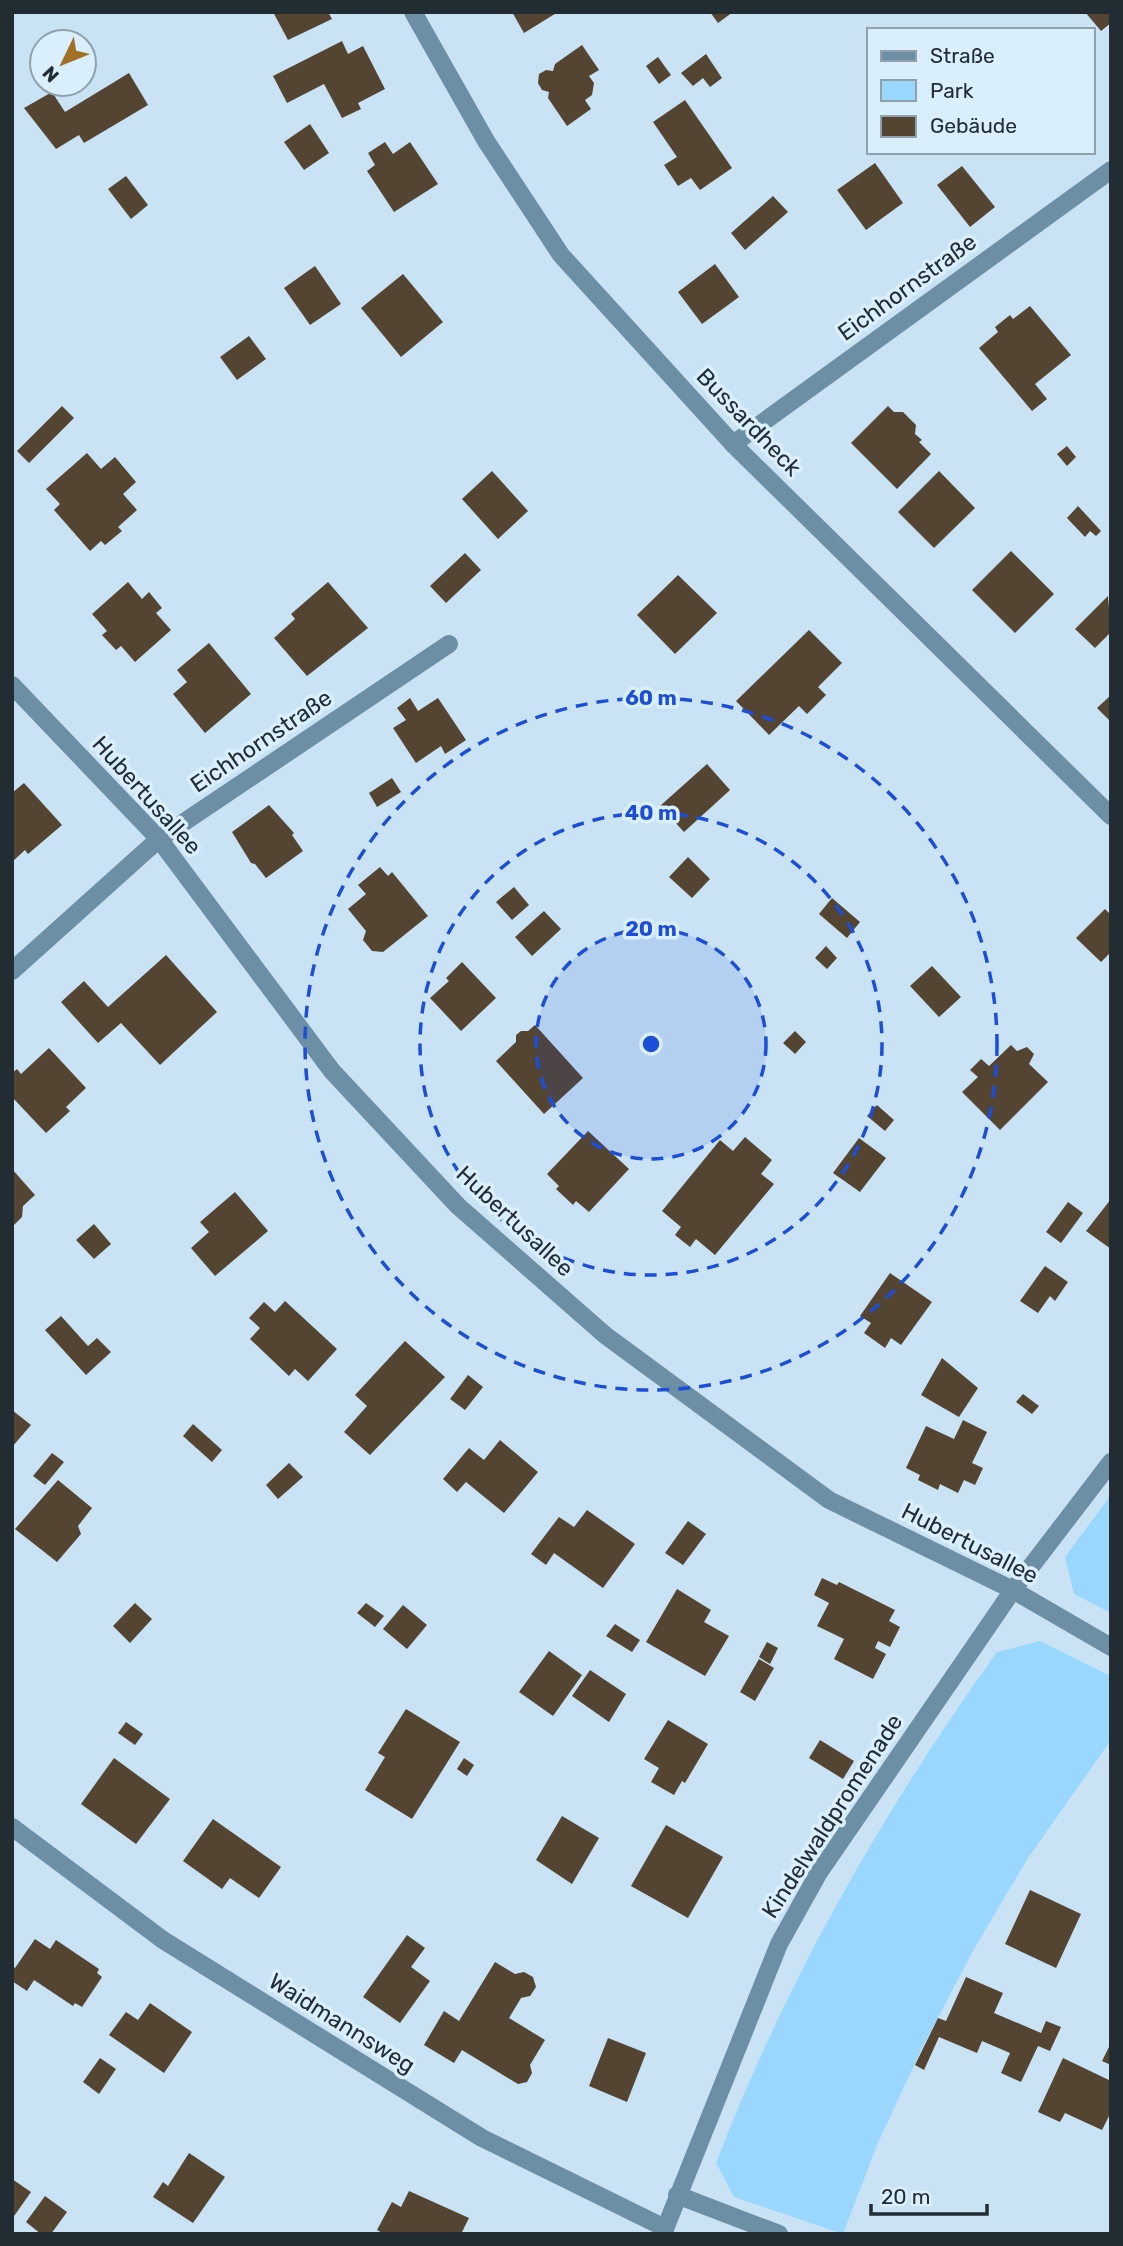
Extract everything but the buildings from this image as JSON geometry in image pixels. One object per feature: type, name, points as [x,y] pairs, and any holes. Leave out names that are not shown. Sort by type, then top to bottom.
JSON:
[{"type":"street","name":"Bussardheck","points":[[413,12],[486,141],[561,254],[733,444],[1111,816]]},
{"type":"street","name":"Eichhornstraße","points":[[733,444],[1111,170]]},
{"type":"street","name":"Eichhornstraße","points":[[12,971],[159,838],[449,643]]},
{"type":"street","name":"Hubertusallee","points":[[12,685],[159,838],[332,1071],[458,1206],[605,1335],[830,1500],[1013,1590],[1111,1647]]},
{"type":"street","name":"Kindelwaldpromenade","points":[[664,2231],[779,1944],[818,1874],[1013,1590],[1111,1462]]},
{"type":"street","name":"Waidmannsweg","points":[[12,1827],[163,1940],[482,2138],[664,2231]]},
{"type":"street","points":[[677,2195],[779,2234]]},
{"type":"green space","points":[[1111,1495],[1111,1613],[1074,1594],[1065,1557]]},
{"type":"green space","points":[[1040,1641],[1111,1676],[1111,1740],[1028,1858],[974,1949],[922,2048],[877,2145],[843,2234],[734,2197],[716,2163],[774,2027],[840,1898],[914,1774],[997,1652]]}]
